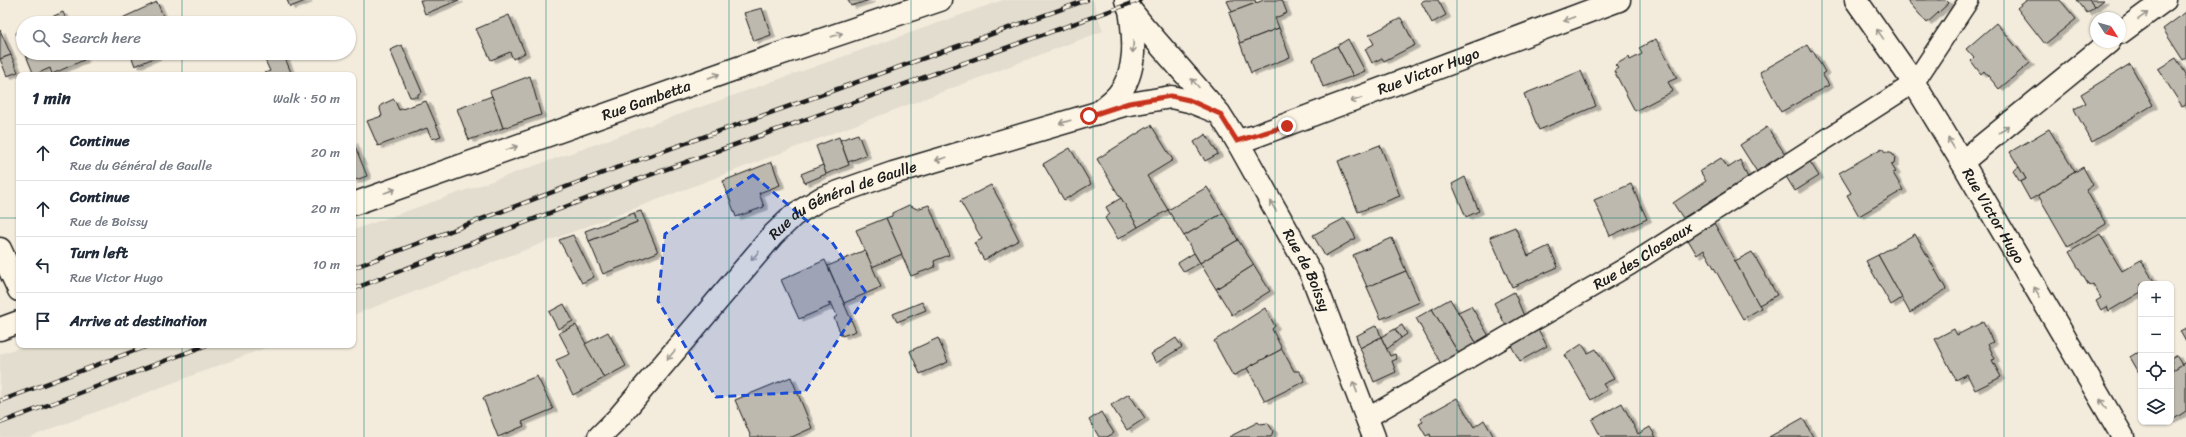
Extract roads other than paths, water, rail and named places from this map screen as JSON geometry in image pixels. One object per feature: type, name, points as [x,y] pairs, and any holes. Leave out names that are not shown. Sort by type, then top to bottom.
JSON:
[{"type":"street","name":"Rue Gambetta","points":[[356,203],[735,69],[940,0]]},
{"type":"street","name":"Rue Victor Hugo","points":[[1237,141],[1287,126],[1619,0]]},
{"type":"street","name":"Rue Victor Hugo","points":[[1856,0],[1914,83],[2123,437]]},
{"type":"street","points":[[2126,29],[2165,0]]},
{"type":"street","name":"Rue de Boissy","points":[[1128,4],[1220,114],[1237,141],[1311,273],[1370,427]]},
{"type":"street","name":"Rue de Boissy","points":[[1098,113],[1118,95],[1129,77],[1134,38],[1128,4]]},
{"type":"street","points":[[1962,162],[2102,48]]},
{"type":"street","name":"Rue du Général de Gaulle","points":[[599,437],[618,418],[772,235],[794,215],[822,198],[893,173],[1129,103],[1171,96],[1189,100],[1220,114]]},
{"type":"street","points":[[0,249],[16,284]]},
{"type":"street","points":[[0,329],[16,323]]},
{"type":"lane","points":[[1914,83],[1969,0]]},
{"type":"lane","name":"Rue des Closeaux","points":[[1370,427],[1630,265],[1914,83]]},
{"type":"railway","points":[[356,267],[616,168],[1087,0]]},
{"type":"railway","points":[[356,288],[622,185],[1140,0]]},
{"type":"railway","points":[[0,401],[142,348]]},
{"type":"railway","points":[[0,423],[199,348]]}]
